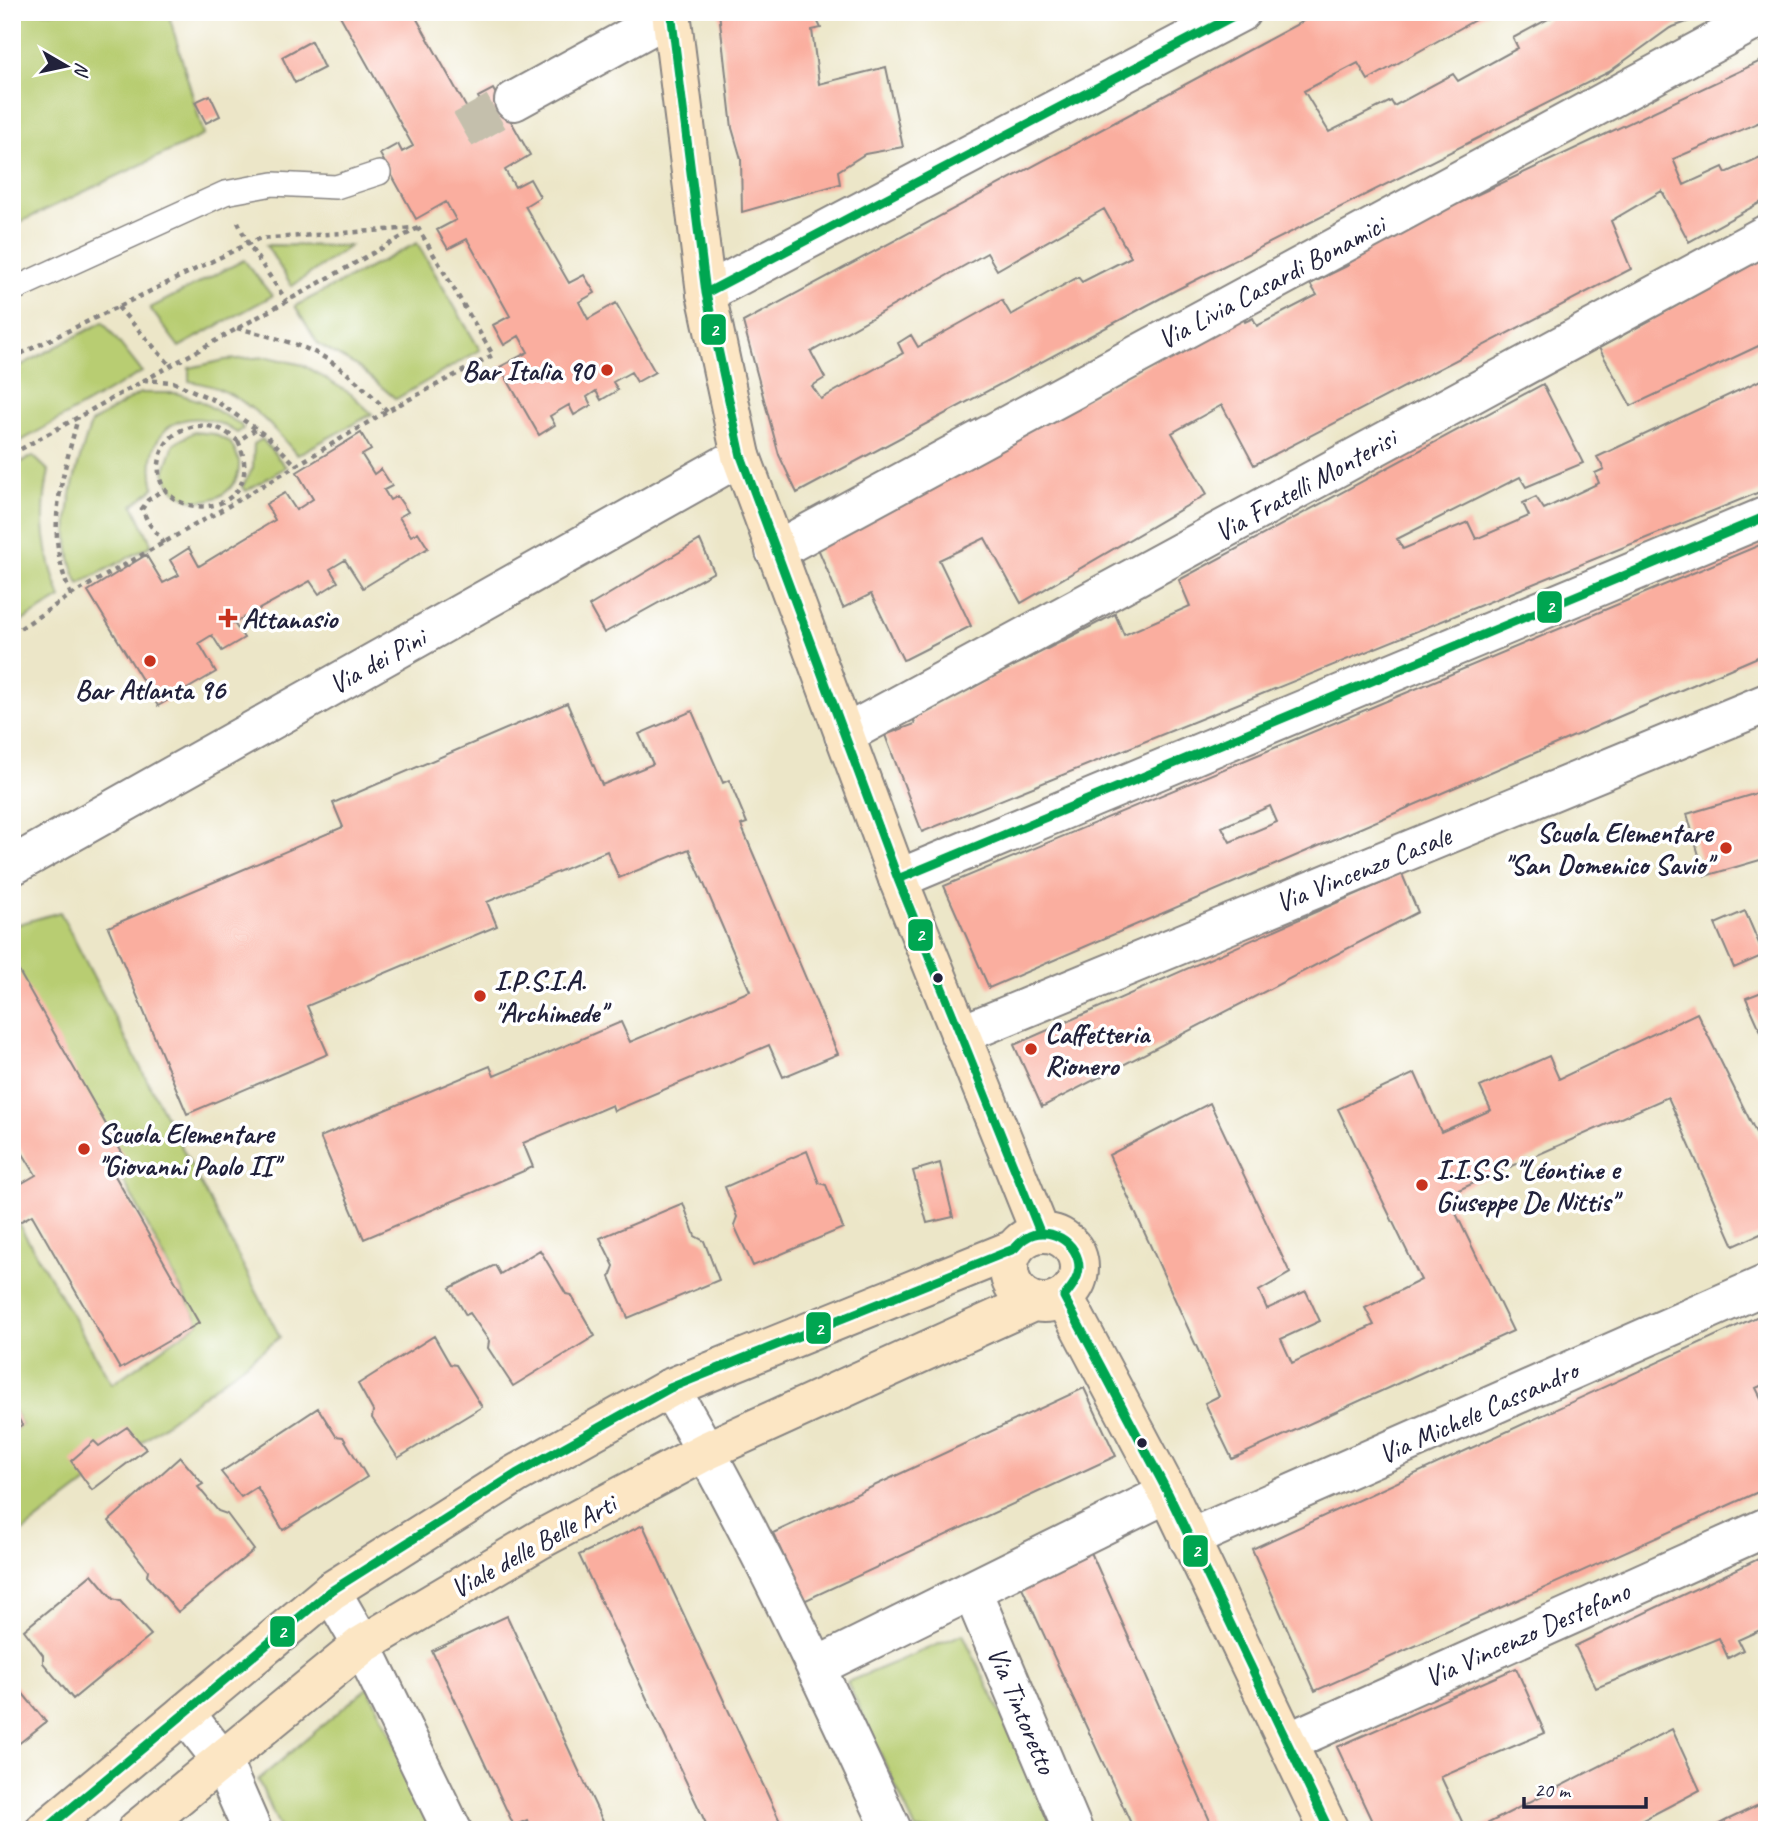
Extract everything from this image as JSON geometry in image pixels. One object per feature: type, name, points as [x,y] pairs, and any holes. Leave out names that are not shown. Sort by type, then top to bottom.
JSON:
[{"type":"street","points":[[706,293],[1241,12]]},
{"type":"street","points":[[513,101],[671,13],[706,293],[741,456],[898,879],[960,1035],[1027,1241]]},
{"type":"street","name":"Via Livia Casardi Bonamici","points":[[775,551],[1767,14]]},
{"type":"street","name":"Via Fratelli Monterisi","points":[[844,735],[1767,234]]},
{"type":"street","name":"Via dei Pini","points":[[12,866],[741,456]]},
{"type":"street","points":[[898,879],[1767,516]]},
{"type":"street","name":"Via Vincenzo Casale","points":[[960,1035],[1767,703]]},
{"type":"street","points":[[45,1830],[331,1591],[516,1474],[670,1388],[1027,1241],[1052,1233],[1063,1238],[1078,1257],[1080,1270],[1073,1290],[1049,1299],[1024,1297],[1015,1288],[1008,1265],[1027,1241]]},
{"type":"street","name":"Via Michele Cassandro","points":[[1189,1539],[1767,1284]]},
{"type":"street","points":[[1049,1299],[1168,1493],[1329,1830]]},
{"type":"street","name":"Viale delle Belle Arti","points":[[138,1830],[362,1645],[539,1541],[706,1451],[1049,1299]]},
{"type":"street","points":[[670,1388],[706,1451],[816,1667],[892,1830]]},
{"type":"street","points":[[816,1667],[1168,1493]]},
{"type":"street","name":"Via Vincenzo Destefano","points":[[1288,1742],[1767,1527]]},
{"type":"street","points":[[331,1591],[362,1645],[452,1830]]},
{"type":"street","name":"Via Tintoretto","points":[[972,1591],[1073,1830]]},
{"type":"street","points":[[185,1713],[221,1759],[252,1830]]},
{"type":"lane","points":[[12,290],[225,193],[273,184],[336,187],[379,173]]},
{"type":"path","points":[[225,193],[248,244],[286,300]]},
{"type":"path","points":[[12,358],[258,239],[418,228]]},
{"type":"path","points":[[13,451],[418,228]]},
{"type":"path","points":[[12,634],[71,595],[297,466],[387,411],[492,355],[418,228]]},
{"type":"path","points":[[118,307],[170,365]]},
{"type":"path","points":[[236,328],[281,340],[320,355],[363,387],[387,411]]},
{"type":"path","points":[[142,380],[173,382],[216,401],[269,438],[297,466]]},
{"type":"path","points":[[71,595],[60,564],[57,511],[60,481],[78,417]]},
{"type":"path","points":[[190,426],[208,426],[222,430],[238,441],[245,457],[245,472],[233,496],[224,506],[194,507],[180,502],[164,489],[159,473],[160,457],[165,445],[175,433],[190,426]]},
{"type":"path","points":[[238,441],[256,429]]},
{"type":"path","points":[[164,489],[148,500],[142,509],[164,543]]},
{"type":"green space","points":[[12,12],[168,12],[204,135],[12,226]]},
{"type":"green space","points":[[417,243],[480,350],[396,399],[358,367],[318,344],[295,306]]},
{"type":"green space","points":[[266,245],[350,246],[292,286]]},
{"type":"green space","points":[[244,260],[272,296],[179,347],[150,308]]},
{"type":"green space","points":[[103,322],[142,372],[21,441],[12,428],[12,370]]},
{"type":"green space","points":[[268,357],[303,365],[351,394],[372,414],[297,455],[272,427],[243,402],[217,388],[189,381],[189,368],[225,360]]},
{"type":"green space","points":[[140,393],[176,393],[200,401],[240,424],[243,429],[237,433],[219,423],[201,419],[185,420],[172,425],[161,435],[154,449],[151,467],[154,488],[133,505],[152,545],[79,584],[68,545],[68,524],[74,483],[91,423]]},
{"type":"green space","points":[[194,432],[214,434],[230,442],[239,462],[237,476],[230,488],[220,496],[208,500],[194,500],[182,496],[171,486],[164,472],[174,444]]},
{"type":"green space","points":[[262,439],[286,467],[246,491],[242,487],[253,468],[254,444]]},
{"type":"green space","points":[[33,456],[49,471],[44,504],[45,535],[61,598],[12,627],[12,467]]},
{"type":"green space","points":[[60,912],[280,1337],[12,1540],[12,1431],[22,1425],[12,1407],[12,1226],[18,1223],[112,1384],[199,1323],[12,970],[12,926]]},
{"type":"green space","points":[[963,1634],[1056,1830],[916,1830],[847,1682]]},
{"type":"green space","points":[[368,1687],[437,1830],[281,1830],[258,1780]]},
{"type":"building","points":[[338,12],[413,12],[470,114],[483,107],[478,97],[493,89],[530,155],[505,170],[515,187],[530,179],[540,197],[525,206],[569,283],[584,275],[595,293],[579,302],[588,319],[616,303],[655,372],[637,382],[631,372],[613,382],[618,390],[601,400],[596,391],[587,397],[591,405],[574,415],[569,405],[550,416],[555,425],[539,435],[500,367],[528,352],[519,336],[504,345],[493,325],[510,316],[467,239],[448,249],[437,230],[456,220],[446,202],[416,219],[380,154],[398,144],[402,152],[413,146]]},
{"type":"building","points":[[719,12],[813,12],[821,28],[812,30],[819,84],[886,67],[903,147],[865,154],[838,171],[840,184],[742,212],[741,159],[732,128]]},
{"type":"building","points":[[1320,12],[1489,12],[1368,80],[1358,63],[1304,91],[1329,132],[1391,101],[1394,106],[1453,74],[1458,81],[1518,48],[1513,38],[1561,12],[1712,13],[1670,28],[1609,72],[1176,290],[797,493],[779,455],[743,322]],"holes":[[[1104,209],[1131,257],[1082,282],[1078,277],[1011,315],[1002,300],[918,347],[911,335],[898,343],[903,353],[821,399],[812,386],[825,378],[811,352],[987,253],[997,270]]]},
{"type":"building","points":[[311,41],[324,68],[295,83],[282,57]]},
{"type":"building","points":[[1767,58],[1767,119],[1673,159],[1684,185],[1723,167],[1726,173],[1767,154],[1767,199],[1689,242],[1662,191],[1611,221],[1631,269],[1254,465],[1222,405],[1172,433],[1207,494],[1021,603],[985,538],[939,560],[971,626],[906,659],[903,660],[871,594],[843,608],[817,546],[1241,313],[1245,322],[1253,318],[1257,326],[1317,295],[1310,284],[1349,265],[1345,257]]},
{"type":"building","points":[[210,95],[220,116],[206,123],[195,102]]},
{"type":"building","points":[[1767,256],[1767,342],[1631,406],[1599,348]]},
{"type":"building","points":[[1767,377],[1767,489],[922,832],[885,735],[915,724],[913,718],[1115,614],[1124,635],[1190,606],[1179,580],[1543,384],[1583,463],[1526,487],[1520,477],[1397,539],[1403,549],[1468,522],[1476,539],[1529,516],[1523,503],[1536,497],[1544,509],[1599,483],[1595,473],[1604,469],[1597,457]]},
{"type":"building","points":[[361,433],[371,450],[362,455],[374,474],[381,469],[392,486],[384,490],[390,500],[397,496],[408,512],[399,517],[411,536],[418,532],[428,548],[363,588],[345,560],[330,569],[338,582],[319,594],[310,581],[234,623],[244,638],[222,651],[212,635],[199,643],[216,672],[158,706],[88,591],[146,555],[163,583],[179,575],[170,560],[189,548],[199,566],[275,520],[266,504],[285,493],[296,510],[313,499],[297,472]]},
{"type":"building","points":[[700,540],[714,572],[604,633],[589,606]]},
{"type":"building","points":[[1767,542],[1767,653],[989,988],[944,886]],"holes":[[[1270,806],[1277,822],[1230,842],[1222,827]]]},
{"type":"building","points":[[567,703],[602,785],[653,764],[639,734],[692,711],[723,783],[729,780],[747,823],[741,825],[838,1054],[783,1077],[769,1045],[614,1111],[612,1105],[523,1143],[533,1167],[364,1239],[320,1137],[490,1066],[494,1076],[621,1022],[630,1042],[750,991],[689,849],[619,878],[607,851],[487,902],[497,926],[307,1006],[328,1054],[187,1114],[108,927],[343,827],[333,803]]},
{"type":"building","name":"Scuola Elementare \"San Domenico Savio\"","points":[[1767,790],[1767,858],[1705,876],[1687,814]]},
{"type":"building","points":[[1402,874],[1418,912],[1042,1107],[1014,1045]]},
{"type":"building","points":[[1745,911],[1764,955],[1734,968],[1715,924]]},
{"type":"building","points":[[12,959],[125,1158],[110,1167],[199,1323],[120,1369],[32,1215],[12,1226],[12,1189],[36,1175],[12,1136]]},
{"type":"building","points":[[1767,990],[1767,1045],[1746,998]]},
{"type":"building","points":[[1697,1013],[1767,1155],[1767,1231],[1734,1246],[1668,1097],[1447,1195],[1513,1331],[1232,1459],[1205,1403],[1219,1396],[1109,1155],[1210,1103],[1290,1273],[1259,1291],[1267,1309],[1306,1291],[1320,1321],[1281,1339],[1292,1363],[1374,1325],[1365,1308],[1421,1280],[1338,1109],[1415,1073],[1441,1132],[1491,1110],[1480,1087],[1549,1056],[1559,1079]]},
{"type":"building","points":[[807,1151],[819,1183],[826,1185],[843,1228],[753,1266],[734,1225],[737,1217],[725,1187]]},
{"type":"building","points":[[940,1163],[953,1217],[927,1223],[913,1171]]},
{"type":"building","points":[[683,1203],[695,1236],[704,1241],[719,1280],[628,1318],[610,1277],[614,1266],[600,1238]]},
{"type":"building","points":[[540,1250],[595,1336],[513,1386],[488,1348],[489,1341],[470,1313],[466,1315],[450,1288],[495,1265],[500,1274]]},
{"type":"building","points":[[1767,1312],[1767,1383],[1756,1388],[1767,1410],[1767,1488],[1315,1691],[1252,1549]]},
{"type":"building","points":[[434,1336],[450,1364],[456,1365],[482,1407],[398,1458],[372,1418],[373,1411],[358,1384]]},
{"type":"building","points":[[1084,1388],[1116,1456],[804,1601],[773,1533]]},
{"type":"building","points":[[12,1407],[22,1425],[12,1431]]},
{"type":"building","points":[[318,1408],[336,1436],[343,1437],[367,1477],[283,1530],[257,1487],[241,1497],[221,1472]]},
{"type":"building","points":[[127,1427],[146,1449],[92,1490],[71,1461],[94,1441],[99,1446]]},
{"type":"building","points":[[180,1457],[203,1484],[198,1487],[218,1511],[227,1514],[254,1550],[178,1612],[147,1576],[148,1570],[109,1521]]},
{"type":"building","points":[[643,1525],[784,1830],[709,1830],[579,1555]]},
{"type":"building","points":[[1090,1550],[1214,1830],[1134,1830],[1020,1583]]},
{"type":"building","points":[[1758,1559],[1767,1582],[1767,1627],[1738,1640],[1743,1650],[1728,1658],[1719,1638],[1596,1688],[1575,1646]]},
{"type":"building","points":[[92,1574],[113,1599],[120,1601],[151,1635],[73,1699],[43,1663],[43,1655],[24,1630]]},
{"type":"building","points":[[507,1616],[607,1830],[531,1830],[527,1820],[514,1826],[432,1651]]},
{"type":"building","points":[[1516,1668],[1545,1733],[1441,1777],[1466,1830],[1376,1830],[1337,1747]]},
{"type":"building","points":[[12,1684],[16,1685],[46,1722],[12,1749]]},
{"type":"building","points":[[1672,1729],[1700,1790],[1624,1830],[1475,1830]]},
{"type":"building","points":[[1767,1801],[1767,1830],[1708,1830],[1727,1820]]},
{"type":"tunnel","points":[[463,130],[514,101]]},
{"type":"transit line","name":"2","points":[[671,12],[706,293],[741,456],[898,879],[1040,1232]]},
{"type":"transit line","name":"2","points":[[706,293],[1241,12]]},
{"type":"transit line","name":"2","points":[[898,879],[1767,516]]},
{"type":"transit line","name":"2","points":[[45,1830],[331,1591],[516,1474],[670,1388],[1014,1249],[1026,1238],[1044,1233],[1061,1238],[1074,1250],[1079,1268],[1074,1284],[1064,1297],[1168,1493],[1329,1830]]},
{"type":"place","name":"Bar Italia 90","points":[[607,370]]},
{"type":"place","name":"Attanasio","points":[[228,618]]},
{"type":"place","name":"Bar Atlanta 96","points":[[150,661]]},
{"type":"place","name":"Scuola Elementare \"San Domenico Savio\"","points":[[1726,848]]},
{"type":"place","name":"I.P.S.I.A. \"Archimede\"","points":[[480,996]]},
{"type":"place","name":"Caffetteria Rionero","points":[[1031,1049]]},
{"type":"place","name":"Scuola Elementare \"Giovanni Paolo II\"","points":[[84,1149]]},
{"type":"place","name":"I.I.S.S. \"Léontine e Giuseppe De Nittis\"","points":[[1422,1185]]}]
